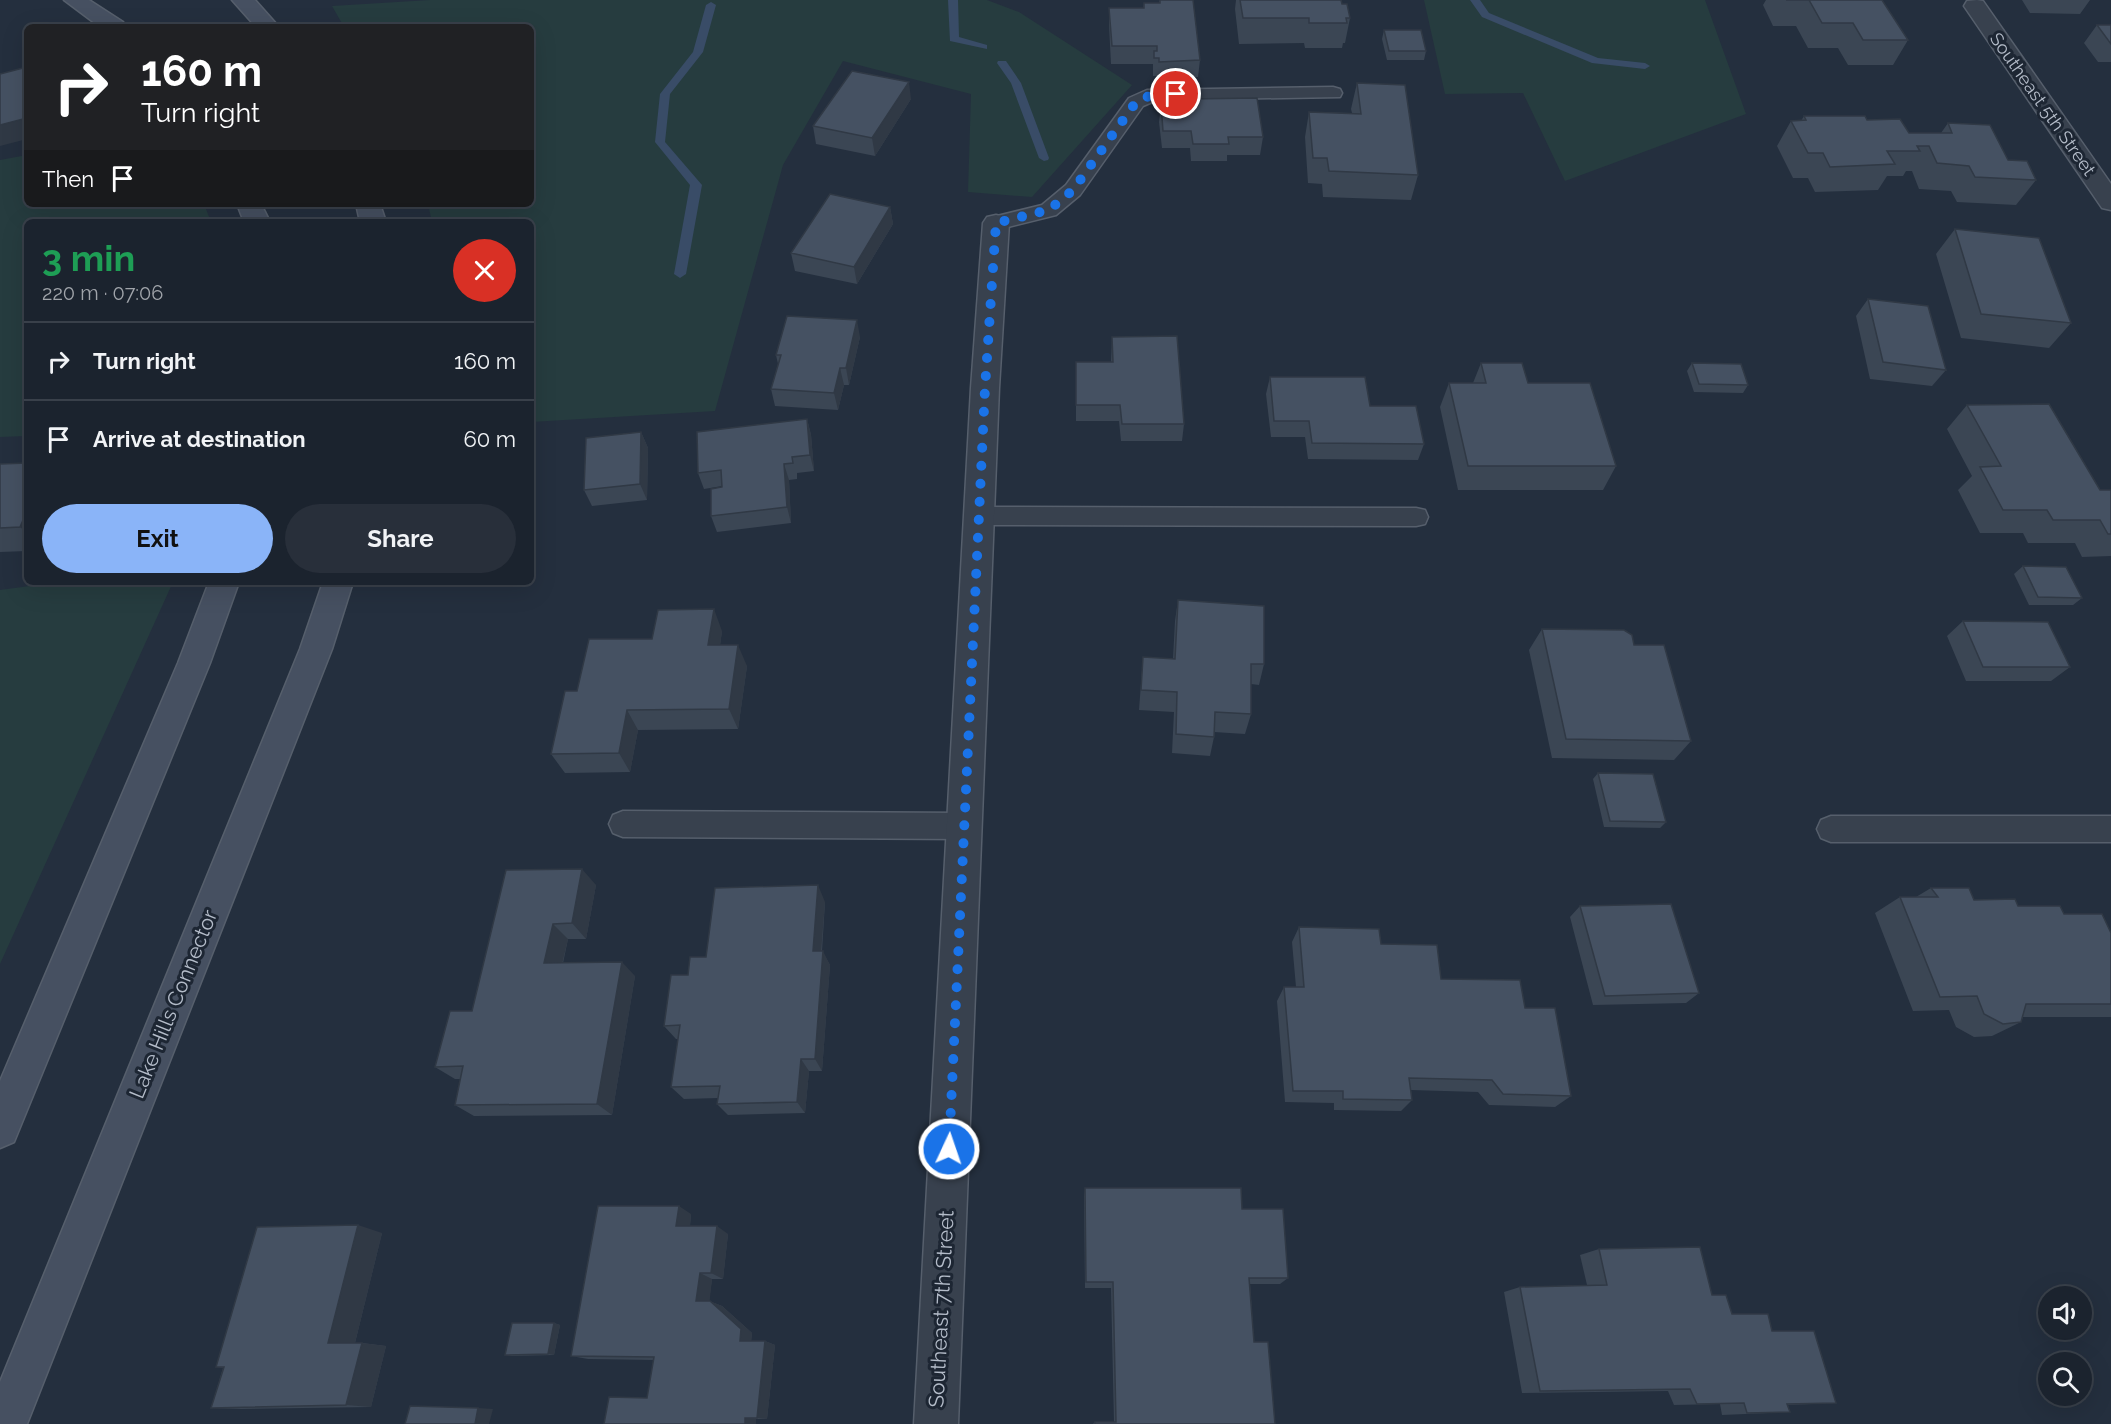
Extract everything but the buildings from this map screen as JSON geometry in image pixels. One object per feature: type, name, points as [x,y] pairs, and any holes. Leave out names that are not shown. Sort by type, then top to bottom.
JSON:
[{"type":"main road","points":[[75,0],[111,24]]},
{"type":"main road","points":[[243,0],[265,24]]},
{"type":"main road","points":[[0,1128],[194,663],[223,585]]},
{"type":"main road","name":"Lake Hills Connector","points":[[5,1424],[316,649],[337,585]]},
{"type":"street","name":"Southeast 5th Street","points":[[1975,6],[2111,202]]},
{"type":"street","name":"Southeast 7th Street","points":[[936,1424],[979,516],[996,223]]},
{"type":"lane","points":[[996,223],[1049,210],[1073,190],[1136,102],[1154,94],[1333,93]]},
{"type":"lane","points":[[979,516],[1416,518]]},
{"type":"lane","points":[[623,824],[965,826]]},
{"type":"lane","points":[[1831,829],[2111,829]]},
{"type":"green space","points":[[430,0],[987,0],[1019,12],[1132,85],[1032,197],[968,192],[971,94],[843,61],[783,165],[715,411],[534,422],[534,219],[431,219],[429,207],[534,207],[534,24],[342,24],[332,6]]},
{"type":"green space","points":[[1424,0],[1705,0],[1746,114],[1565,181],[1523,93],[1445,94]]},
{"type":"green space","points":[[24,156],[24,207],[205,207],[210,219],[24,219],[24,436],[0,437],[0,160]]},
{"type":"green space","points":[[38,585],[172,585],[0,964],[0,590]]},
{"type":"waterway","points":[[953,0],[954,39],[983,47]]},
{"type":"waterway","points":[[1475,0],[1485,15],[1596,61],[1645,66]]},
{"type":"waterway","points":[[680,274],[696,185],[660,142],[665,94],[698,52],[711,5]]},
{"type":"waterway","points":[[1002,63],[1016,83],[1044,158]]},
{"type":"route","points":[[949,1149],[985,388],[996,223],[1049,210],[1073,190],[1136,102],[1154,94],[1176,94]]}]
